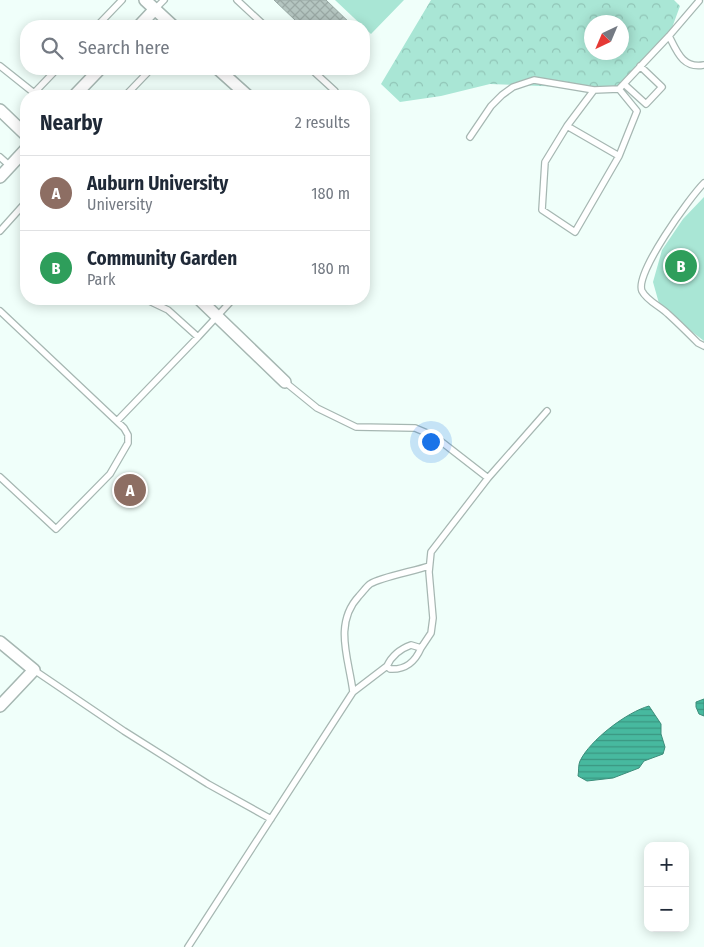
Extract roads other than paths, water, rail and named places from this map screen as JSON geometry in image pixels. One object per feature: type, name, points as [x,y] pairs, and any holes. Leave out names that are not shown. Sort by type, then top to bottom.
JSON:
[{"type":"street","points":[[145,0],[167,20]]},
{"type":"street","points":[[145,20],[155,9]]},
{"type":"street","points":[[80,90],[94,75]]},
{"type":"street","points":[[225,75],[241,90]]},
{"type":"street","points":[[0,110],[20,129]]},
{"type":"street","points":[[0,177],[20,155]]},
{"type":"street","points":[[205,305],[286,382]]},
{"type":"street","points":[[0,642],[34,670],[0,706]]},
{"type":"lane","points":[[103,20],[122,0]]},
{"type":"lane","points":[[155,9],[164,0]]},
{"type":"lane","points":[[237,0],[259,20]]},
{"type":"lane","points":[[470,137],[491,106],[502,95],[513,87],[534,80],[594,90],[619,89],[669,36],[699,0],[704,3]]},
{"type":"lane","points":[[669,36],[683,60],[695,67],[704,65]]},
{"type":"lane","points":[[0,66],[30,90]]},
{"type":"lane","points":[[624,84],[646,104],[662,87],[640,66]]},
{"type":"lane","points":[[37,90],[51,75]]},
{"type":"lane","points":[[131,90],[146,75]]},
{"type":"lane","points":[[318,75],[334,90]]},
{"type":"lane","points":[[594,90],[567,126],[545,162],[542,210],[575,232],[619,156],[637,111],[619,89]]},
{"type":"lane","points":[[567,126],[619,156]]},
{"type":"lane","points":[[0,157],[10,166]]},
{"type":"lane","points":[[704,183],[677,217],[644,273],[640,286],[643,294],[667,313],[698,343],[704,346]]},
{"type":"lane","points":[[0,230],[20,208]]},
{"type":"lane","points":[[158,305],[168,310],[198,337]]},
{"type":"lane","points":[[117,421],[227,305]]},
{"type":"lane","points":[[0,311],[117,421],[128,435],[128,444],[110,474],[56,530],[0,477]]},
{"type":"lane","points":[[286,382],[317,408],[356,426],[415,428],[434,436],[488,478]]},
{"type":"lane","points":[[387,666],[390,669],[399,670],[409,665],[418,657],[421,648],[432,633],[430,552],[488,478],[547,411]]},
{"type":"lane","points":[[354,692],[345,648],[344,628],[348,612],[355,600],[370,584],[430,566]]},
{"type":"lane","points":[[188,947],[270,818],[354,692],[387,666],[390,659],[402,648],[410,645],[421,648]]},
{"type":"lane","points":[[34,670],[124,731],[208,784],[270,818]]},
{"type":"place","name":"Community Garden","points":[[681,266]]},
{"type":"place","name":"Auburn University","points":[[130,490]]}]
